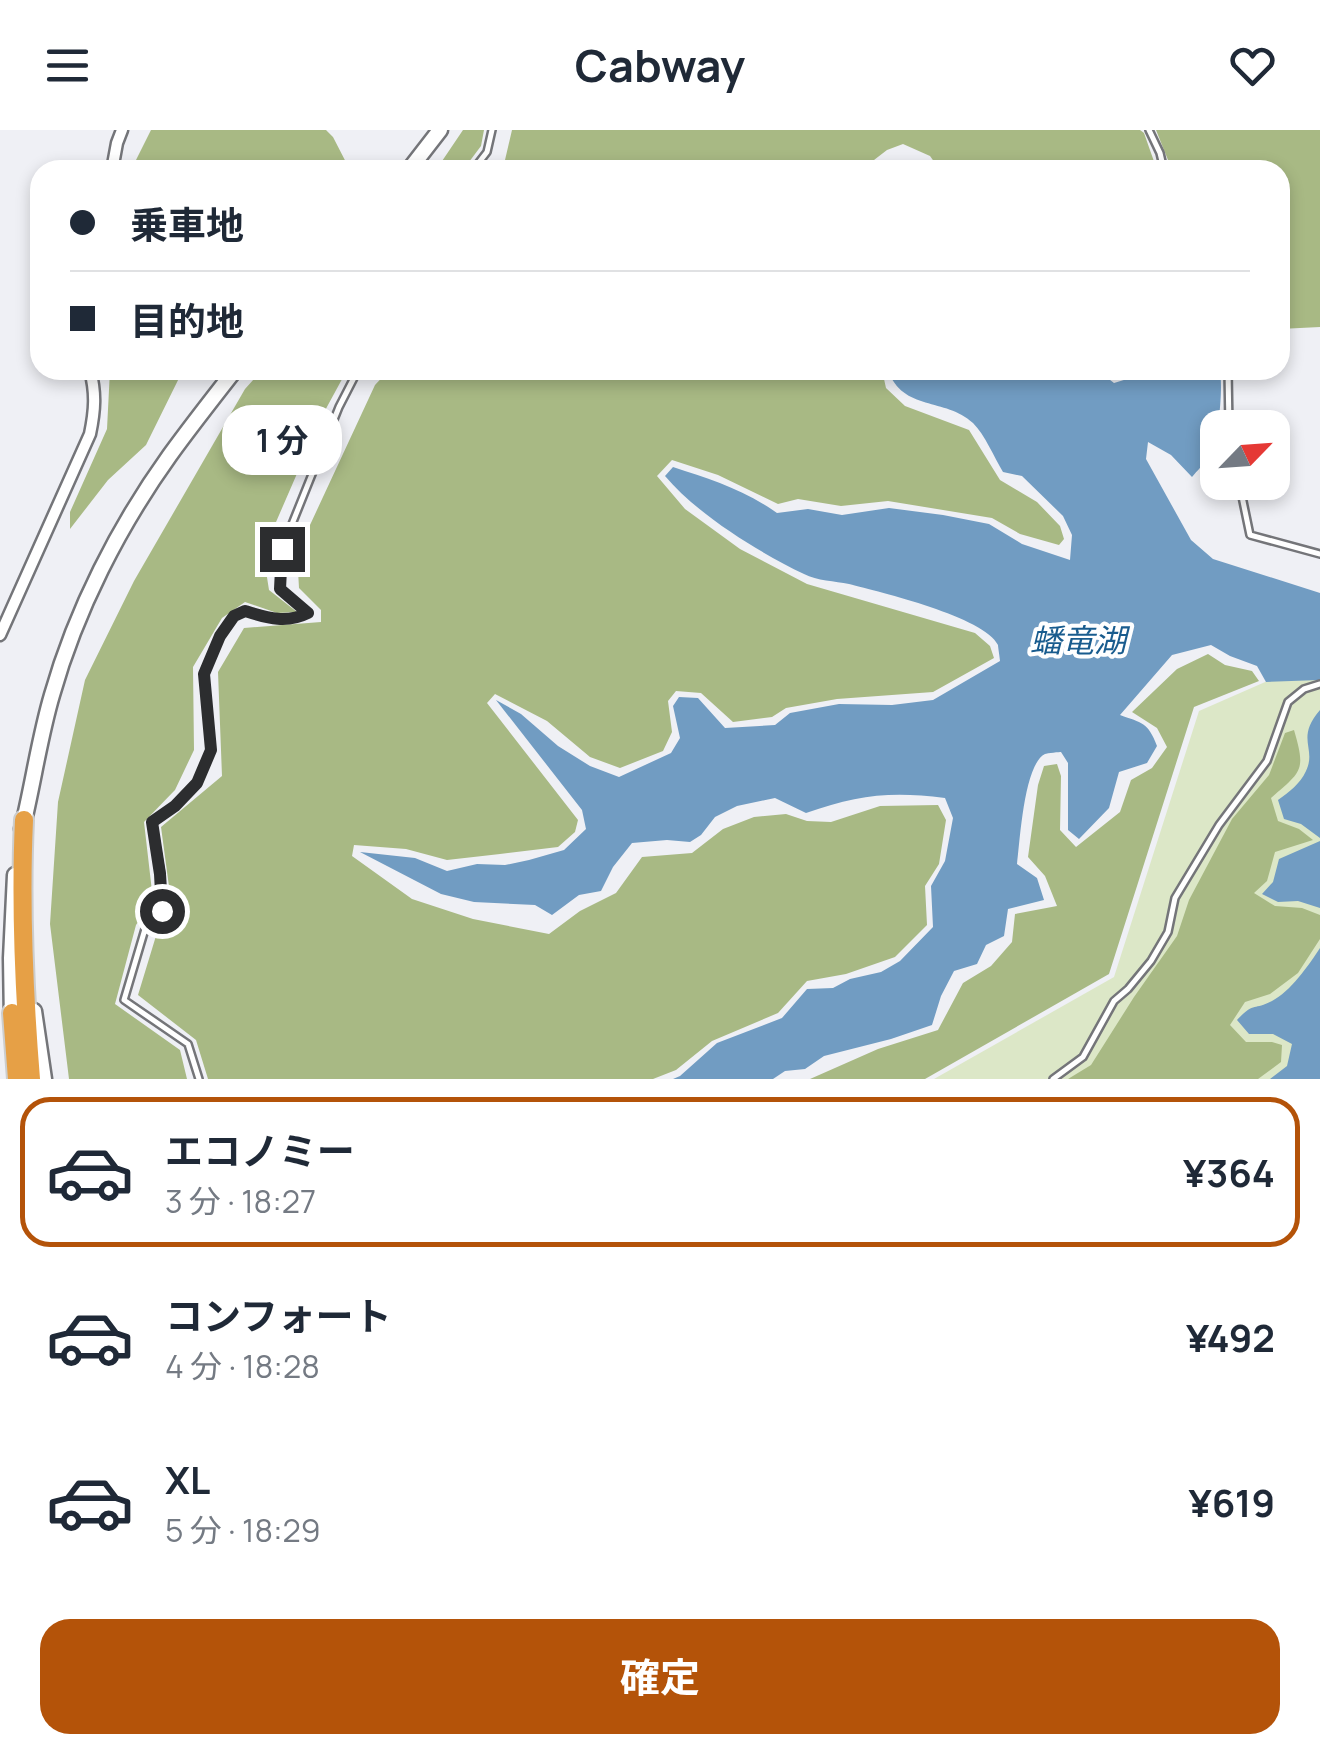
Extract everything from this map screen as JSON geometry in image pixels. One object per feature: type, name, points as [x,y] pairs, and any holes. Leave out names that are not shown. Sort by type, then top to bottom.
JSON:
[{"type":"highway","points":[[24,820],[21,888],[31,1079]]},
{"type":"highway","points":[[12,1013],[14,1079]]},
{"type":"main road","points":[[417,160],[440,130]]},
{"type":"main road","points":[[12,1013],[12,908],[17,848],[53,691],[80,616],[116,542],[168,457],[227,380]]},
{"type":"main road","points":[[24,820],[34,1004],[44,1079]]},
{"type":"street","points":[[113,160],[122,130]]},
{"type":"street","points":[[0,635],[90,434],[96,406],[93,380]]},
{"type":"lane","points":[[481,160],[487,152],[492,130]]},
{"type":"lane","points":[[1149,130],[1162,160]]},
{"type":"lane","points":[[199,1079],[188,1044],[124,1000],[148,920],[162,911],[152,822],[197,783],[211,750],[204,674],[220,636],[234,616],[245,611],[277,621],[308,613],[280,589],[282,549],[353,380]]},
{"type":"lane","points":[[1228,380],[1229,410]]},
{"type":"lane","points":[[1243,500],[1250,535],[1320,554]]},
{"type":"lane","points":[[1053,1079],[1083,1057],[1114,1001],[1151,961],[1168,932],[1175,898],[1219,825],[1268,761],[1288,702],[1320,684]]},
{"type":"green space","points":[[151,130],[326,130],[345,160],[136,160]]},
{"type":"green space","points":[[463,130],[484,130],[481,146],[470,160],[443,160]]},
{"type":"green space","points":[[512,130],[1140,130],[1153,160],[933,160],[903,144],[874,160],[505,160]]},
{"type":"green space","points":[[1156,130],[1320,130],[1320,327],[1290,328],[1290,160],[1168,160]]},
{"type":"green space","points":[[109,380],[178,380],[146,445],[108,480],[70,529],[70,512],[107,429]]},
{"type":"green space","points":[[253,380],[342,380],[263,552],[269,590],[297,612],[277,613],[245,602],[222,618],[193,667],[194,750],[175,790],[144,822],[153,900],[136,925],[115,1004],[180,1050],[187,1079],[69,1079],[50,924],[58,802],[85,680],[134,581]]},
{"type":"green space","points":[[380,380],[884,380],[886,388],[905,406],[969,430],[1000,480],[1037,502],[1060,526],[1064,539],[1059,545],[1020,534],[992,518],[888,501],[841,506],[798,499],[778,504],[718,475],[672,460],[657,476],[685,509],[740,549],[807,584],[975,633],[990,646],[994,658],[933,692],[837,699],[786,708],[772,717],[733,722],[701,693],[676,691],[668,701],[672,732],[663,751],[620,768],[590,757],[547,721],[495,694],[487,703],[578,820],[575,832],[558,847],[447,860],[406,849],[354,845],[352,856],[412,899],[473,919],[549,934],[580,911],[616,893],[642,857],[692,853],[723,829],[754,817],[786,814],[807,821],[831,822],[880,806],[938,805],[946,820],[939,864],[925,886],[927,925],[895,957],[846,974],[807,981],[778,1013],[712,1041],[676,1070],[653,1079],[208,1079],[196,1040],[138,995],[159,926],[172,909],[161,827],[222,776],[218,672],[244,628],[321,622],[321,610],[299,588],[297,553]]},
{"type":"green space","points":[[1208,654],[1225,665],[1252,671],[1259,681],[1194,707],[1109,974],[925,1079],[810,1079],[878,1049],[938,1030],[963,983],[991,966],[1012,942],[1015,914],[1057,906],[1045,876],[1028,857],[1044,766],[1057,764],[1061,776],[1060,830],[1076,847],[1120,812],[1131,780],[1152,768],[1167,747],[1157,728],[1132,712],[1177,669]]},
{"type":"green space","points":[[1320,658],[1320,1079],[934,1079],[1114,977],[1199,711]]},
{"type":"green space","points":[[1294,730],[1299,769],[1271,798],[1278,821],[1313,840],[1275,852],[1267,881],[1254,893],[1275,906],[1302,908],[1320,915],[1320,939],[1298,973],[1270,994],[1245,1002],[1230,1025],[1246,1042],[1282,1045],[1281,1062],[1258,1079],[1068,1079],[1091,1065],[1177,936],[1189,900],[1232,819],[1269,775],[1285,733]]},
{"type":"water","name":"蟠竜湖","points":[[893,380],[1220,380],[1219,410],[1200,410],[1200,468],[1192,477],[1171,455],[1148,442],[1146,459],[1191,540],[1213,559],[1320,593],[1320,680],[1266,682],[1257,666],[1211,645],[1172,655],[1120,715],[1143,724],[1157,746],[1147,763],[1119,772],[1109,808],[1079,839],[1068,830],[1068,763],[1061,752],[1045,754],[1038,761],[1024,804],[1017,864],[1037,878],[1044,900],[1008,909],[1004,936],[986,945],[977,964],[954,971],[932,1025],[824,1056],[805,1069],[785,1071],[773,1079],[673,1079],[717,1043],[782,1018],[807,989],[833,988],[850,979],[881,972],[900,961],[933,927],[931,886],[945,861],[953,818],[945,798],[874,796],[806,813],[775,798],[737,806],[715,817],[690,842],[632,843],[601,891],[579,895],[552,915],[535,905],[474,902],[441,894],[360,852],[415,858],[447,871],[477,864],[505,865],[564,850],[586,829],[582,810],[496,700],[521,714],[558,746],[590,766],[619,777],[671,753],[680,738],[673,706],[679,697],[698,698],[725,728],[775,725],[790,713],[839,704],[892,705],[933,700],[1000,661],[998,645],[974,625],[884,593],[809,576],[767,555],[711,518],[665,476],[673,467],[687,471],[740,492],[777,513],[808,509],[842,515],[889,508],[989,524],[1022,544],[1070,560],[1072,535],[1063,516],[1022,476],[1003,472],[973,423],[904,392]]},
{"type":"water","points":[[1320,710],[1320,838],[1301,824],[1284,819],[1278,800],[1306,771],[1307,736]]},
{"type":"water","points":[[1320,841],[1320,908],[1298,901],[1278,902],[1262,894],[1273,882],[1279,859]]},
{"type":"water","points":[[1320,948],[1320,1079],[1270,1079],[1287,1066],[1292,1044],[1273,1034],[1249,1034],[1237,1020],[1251,1008],[1286,991]]},
{"type":"route","points":[[162,911],[152,822],[197,783],[211,750],[204,674],[220,636],[234,616],[245,611],[277,621],[308,613],[280,589],[282,549]]}]
